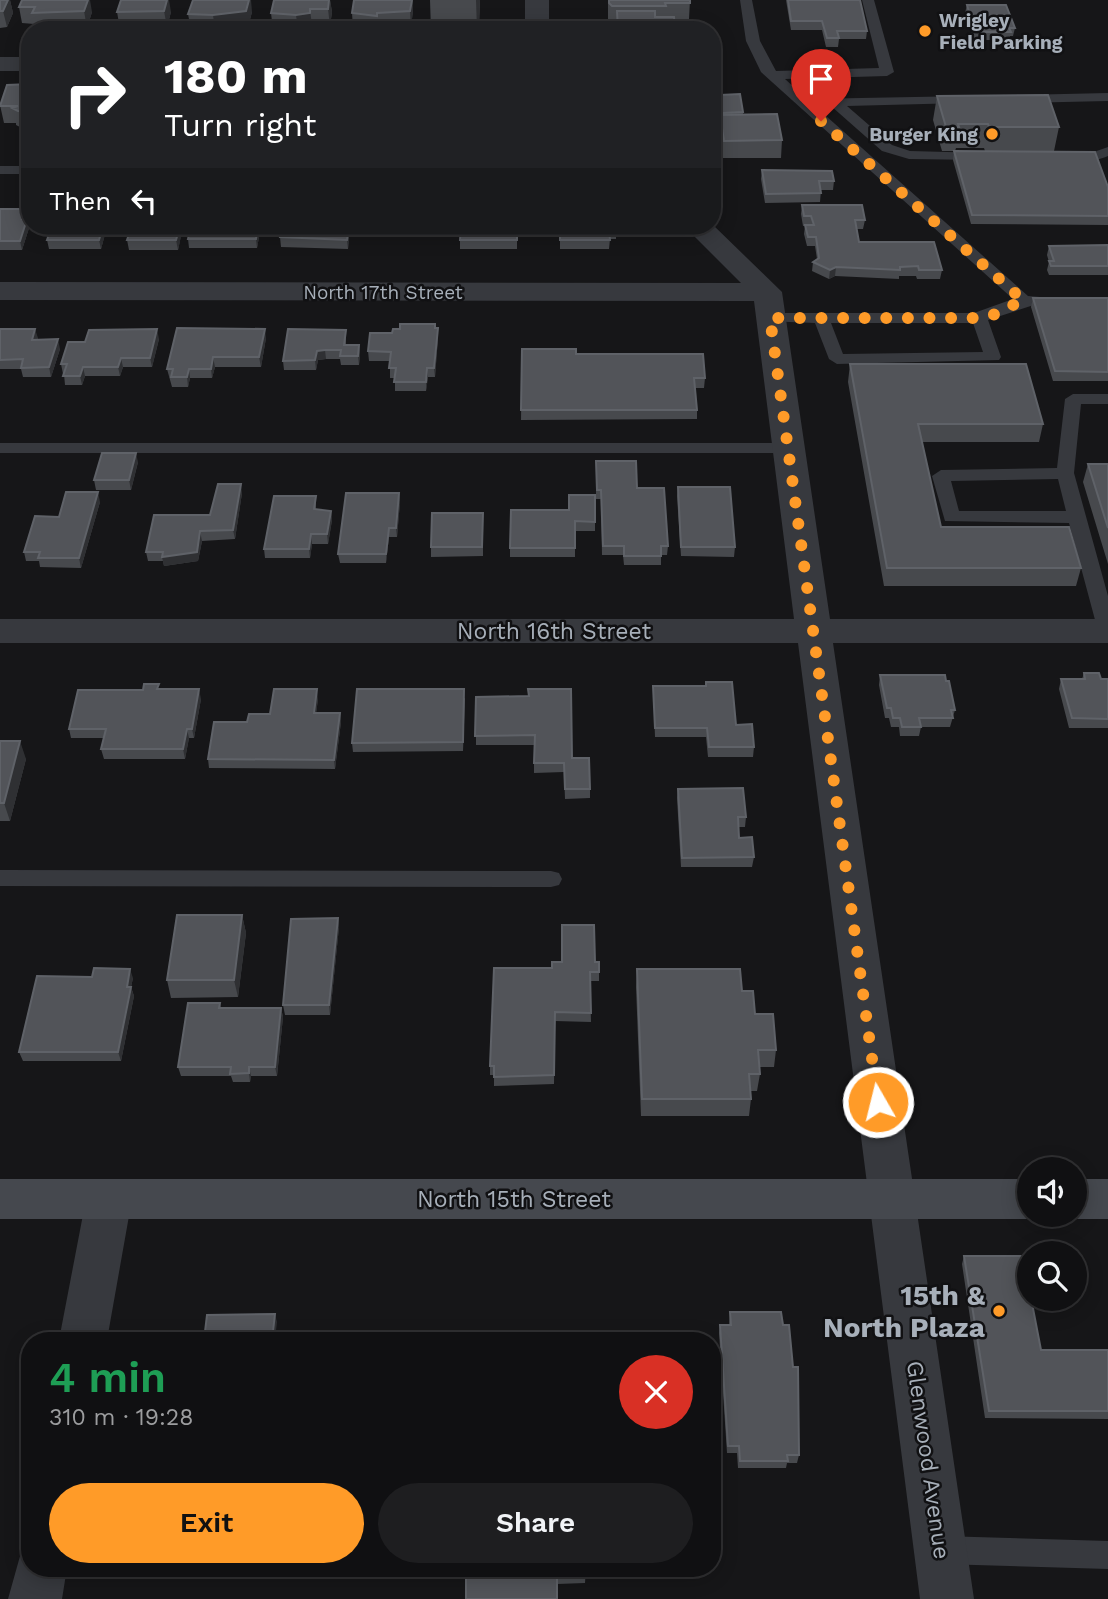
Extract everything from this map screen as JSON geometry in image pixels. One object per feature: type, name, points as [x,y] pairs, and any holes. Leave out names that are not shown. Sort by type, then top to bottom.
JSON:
[{"type":"street","points":[[537,0],[537,21]]},
{"type":"street","points":[[0,64],[21,64]]},
{"type":"street","points":[[706,235],[769,305]]},
{"type":"street","name":"North 17th Street","points":[[0,291],[769,305]]},
{"type":"street","name":"Glenwood Avenue","points":[[769,305],[947,1599]]},
{"type":"street","name":"North 16th Street","points":[[0,631],[1108,631]]},
{"type":"street","name":"North 15th Street","points":[[0,1199],[1017,1199]]},
{"type":"street","points":[[84,1332],[109,1199]]},
{"type":"street","points":[[1087,1199],[1108,1199]]},
{"type":"street","points":[[36,1599],[40,1577]]},
{"type":"lane","points":[[746,0],[753,41],[759,57],[772,75],[1023,300]]},
{"type":"lane","points":[[772,75],[887,72],[868,0]]},
{"type":"lane","points":[[801,103],[1108,97]]},
{"type":"lane","points":[[833,101],[887,148],[909,155],[1001,156]]},
{"type":"lane","points":[[1054,156],[1093,156],[1108,151]]},
{"type":"lane","points":[[0,170],[21,170]]},
{"type":"lane","points":[[769,305],[821,318],[979,318],[993,315],[1023,300],[1048,299]]},
{"type":"lane","points":[[821,318],[837,359],[993,357],[979,318]]},
{"type":"lane","points":[[1108,399],[1073,399],[1065,473],[1108,631]]},
{"type":"lane","points":[[0,447],[788,448]]},
{"type":"lane","points":[[1065,473],[941,476],[951,517],[1077,517]]},
{"type":"lane","points":[[0,878],[551,879]]},
{"type":"lane","points":[[941,1550],[1108,1555]]},
{"type":"building","points":[[0,0],[8,0],[3,11],[0,11]]},
{"type":"building","points":[[22,0],[88,0],[84,11],[32,13],[35,7],[19,7]]},
{"type":"building","points":[[121,0],[167,0],[164,11],[117,12]]},
{"type":"building","points":[[193,0],[249,0],[246,11],[213,15],[188,14]]},
{"type":"building","points":[[274,0],[329,0],[328,9],[310,9],[310,13],[296,15],[271,13]]},
{"type":"building","points":[[354,0],[412,0],[410,11],[377,13],[377,16],[352,13]]},
{"type":"building","points":[[609,0],[690,0],[690,3],[612,6]]},
{"type":"building","points":[[788,0],[860,0],[867,31],[837,31],[839,38],[827,38],[822,21],[791,21]]},
{"type":"building","points":[[967,5],[1006,5],[1015,28],[1009,28],[1011,32],[975,32]]},
{"type":"building","points":[[617,11],[655,11],[655,17],[674,17],[674,21],[618,21]]},
{"type":"building","points":[[21,84],[21,111],[12,108],[18,106],[0,106],[7,85]]},
{"type":"building","points":[[740,94],[743,112],[722,113],[721,95]]},
{"type":"building","points":[[1048,95],[1059,127],[958,124],[959,127],[946,127],[937,96]]},
{"type":"building","points":[[777,114],[782,140],[724,141],[721,115]]},
{"type":"building","points":[[954,151],[1095,152],[1108,187],[1108,216],[972,215]]},
{"type":"building","points":[[762,170],[832,171],[834,181],[819,181],[821,193],[766,194]]},
{"type":"building","points":[[802,205],[862,205],[865,220],[855,220],[859,242],[934,242],[942,270],[919,270],[918,266],[900,267],[900,270],[836,267],[830,270],[813,262],[819,258],[816,237],[808,237],[805,225],[814,225],[811,216],[804,216]]},
{"type":"building","points":[[0,209],[21,209],[20,241],[0,241]]},
{"type":"building","points":[[49,235],[100,235],[99,240],[47,240]]},
{"type":"building","points":[[129,235],[177,235],[176,240],[127,240]]},
{"type":"building","points":[[189,235],[257,235],[256,239],[188,239]]},
{"type":"building","points":[[280,235],[348,235],[347,240]]},
{"type":"building","points":[[460,235],[517,235],[517,240],[460,240]]},
{"type":"building","points":[[560,235],[610,235],[610,240],[560,240]]},
{"type":"building","points":[[1108,245],[1108,266],[1051,266],[1049,261],[1054,261],[1049,246]]},
{"type":"building","points":[[1033,298],[1108,298],[1108,372],[1055,371]]},
{"type":"building","points":[[400,324],[435,324],[435,328],[438,328],[434,368],[427,368],[426,382],[394,382],[396,368],[389,368],[391,352],[368,351],[370,333],[392,333],[393,329],[400,329]]},
{"type":"building","points":[[177,328],[265,329],[259,357],[213,357],[211,369],[189,369],[187,377],[171,377],[173,369],[167,369]]},
{"type":"building","points":[[0,329],[35,329],[32,340],[58,339],[49,367],[21,368],[23,359],[0,360]]},
{"type":"building","points":[[157,329],[150,358],[121,358],[118,367],[83,367],[80,376],[63,376],[67,364],[61,364],[68,342],[85,342],[89,330]]},
{"type":"building","points":[[288,329],[346,330],[344,345],[359,345],[358,356],[340,356],[341,350],[325,350],[317,351],[315,360],[283,361]]},
{"type":"building","points":[[522,349],[576,349],[576,354],[703,354],[705,378],[694,378],[697,410],[521,410]]},
{"type":"building","points":[[850,364],[1026,364],[1043,424],[918,424],[941,527],[1069,527],[1081,568],[887,568]]},
{"type":"building","points":[[102,453],[136,453],[129,480],[94,480]]},
{"type":"building","points":[[596,461],[636,461],[637,488],[664,488],[668,546],[661,546],[661,556],[624,556],[624,546],[603,546],[601,490],[597,490]]},
{"type":"building","points":[[1088,464],[1108,464],[1108,528]]},
{"type":"building","points":[[218,484],[241,484],[233,530],[200,531],[197,552],[162,557],[163,552],[146,552],[154,515],[210,515]]},
{"type":"building","points":[[678,487],[730,487],[735,547],[681,547]]},
{"type":"building","points":[[66,492],[98,492],[79,558],[38,558],[40,552],[24,552],[35,516],[59,517]]},
{"type":"building","points":[[346,493],[399,493],[396,528],[389,528],[386,554],[338,554]]},
{"type":"building","points":[[569,495],[595,495],[595,522],[575,521],[575,548],[510,548],[511,510],[569,510]]},
{"type":"building","points":[[274,496],[316,496],[314,509],[331,511],[327,534],[311,534],[309,549],[264,549]]},
{"type":"building","points":[[432,513],[483,513],[482,547],[431,547]]},
{"type":"building","points":[[1084,673],[1099,673],[1101,679],[1108,679],[1108,719],[1072,718],[1061,679],[1085,679]]},
{"type":"building","points":[[880,675],[945,675],[946,681],[949,681],[955,710],[951,710],[953,718],[919,718],[921,727],[902,727],[900,718],[893,718],[891,708],[887,708]]},
{"type":"building","points":[[706,682],[732,682],[736,725],[752,724],[754,747],[709,747],[707,728],[655,728],[653,686],[706,686]]},
{"type":"building","points":[[144,684],[159,684],[157,689],[199,689],[192,729],[187,729],[183,749],[101,749],[106,729],[69,729],[78,690],[143,690]]},
{"type":"building","points":[[274,689],[317,689],[314,713],[340,713],[334,760],[208,759],[214,722],[247,722],[249,714],[270,714]]},
{"type":"building","points":[[357,689],[464,689],[463,742],[352,743]]},
{"type":"building","points":[[528,689],[571,689],[572,758],[589,758],[590,789],[565,789],[564,763],[534,763],[535,735],[475,736],[476,697],[529,696]]},
{"type":"building","points":[[0,741],[20,741],[4,803],[0,803]]},
{"type":"building","points":[[743,788],[746,817],[738,817],[739,838],[752,837],[754,857],[682,858],[678,789]]},
{"type":"building","points":[[177,915],[242,915],[234,980],[167,980]]},
{"type":"building","points":[[338,918],[329,1005],[283,1005],[291,919]]},
{"type":"building","points":[[562,925],[594,925],[595,962],[599,962],[599,972],[590,972],[591,1013],[555,1012],[554,1075],[494,1077],[494,1066],[490,1066],[494,968],[552,968],[552,962],[562,962]]},
{"type":"building","points":[[94,968],[130,969],[127,987],[131,987],[118,1052],[19,1052],[37,976],[92,977]]},
{"type":"building","points":[[637,969],[740,969],[742,991],[753,991],[755,1014],[773,1014],[776,1050],[758,1050],[760,1074],[749,1074],[751,1099],[642,1099]]},
{"type":"building","points":[[188,1003],[220,1003],[219,1008],[281,1008],[275,1067],[249,1067],[249,1073],[230,1074],[231,1067],[178,1067]]},
{"type":"building","name":"15th & North Plaza","points":[[964,1256],[1017,1256],[1017,1311],[1034,1311],[1041,1350],[1108,1350],[1108,1411],[989,1411]]},
{"type":"building","points":[[730,1312],[781,1312],[783,1325],[789,1325],[793,1367],[798,1367],[799,1455],[787,1455],[788,1461],[740,1461],[739,1446],[728,1446],[720,1325],[731,1325]]},
{"type":"building","points":[[275,1314],[273,1332],[205,1332],[207,1315]]},
{"type":"building","points":[[466,1577],[557,1577],[557,1599],[466,1599]]},
{"type":"place","name":"Wrigley Field Parking","points":[[925,31]]},
{"type":"place","name":"Burger King","points":[[992,134]]},
{"type":"place","name":"15th & North Plaza","points":[[999,1311]]},
{"type":"route","points":[[821,121],[1023,300],[993,315],[974,318],[770,318],[878,1102]]}]
